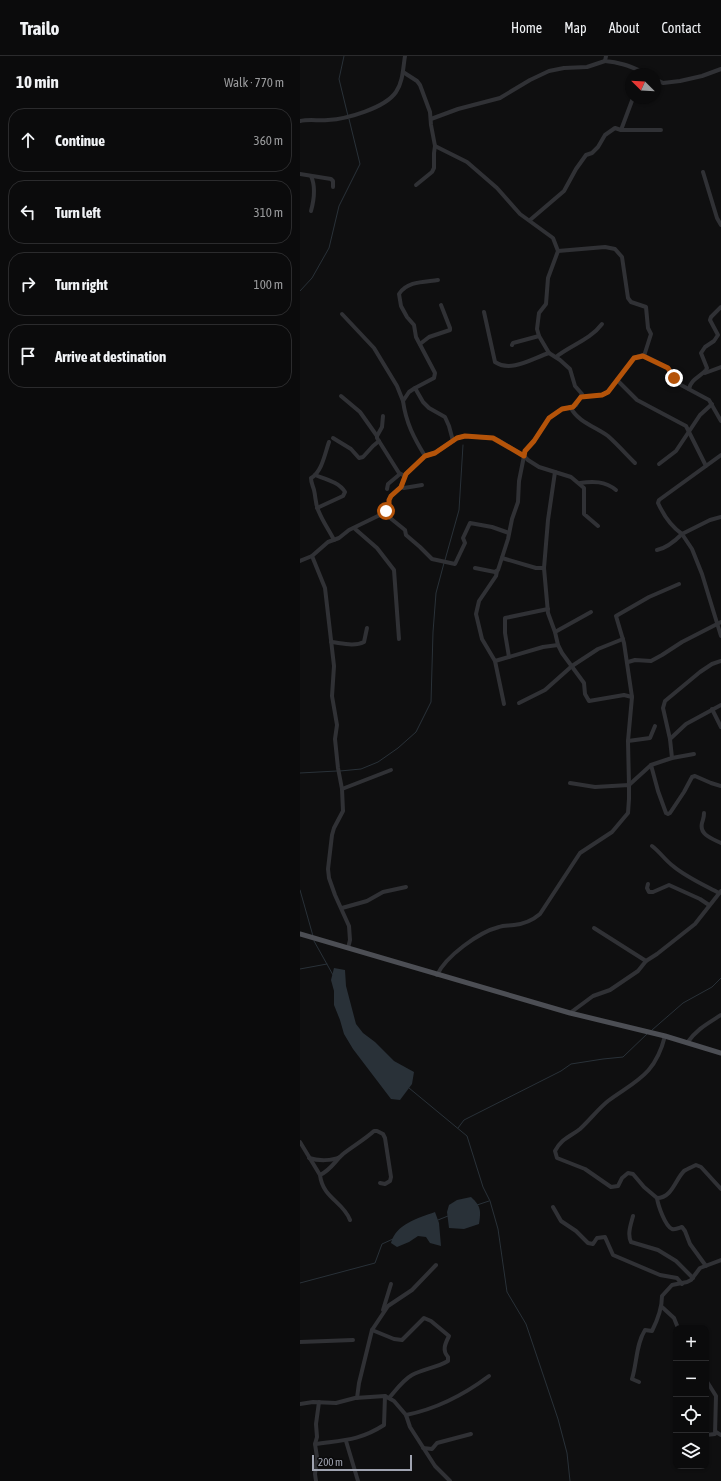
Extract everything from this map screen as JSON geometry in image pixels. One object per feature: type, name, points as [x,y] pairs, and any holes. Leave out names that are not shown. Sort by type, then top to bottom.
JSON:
[{"type":"main road","points":[[300,934],[570,1013],[665,1036],[721,1053]]},
{"type":"street","points":[[300,121],[329,120],[369,111],[381,104],[395,93],[399,87],[405,56]]},
{"type":"street","points":[[431,119],[458,109],[500,98],[530,80],[549,71],[564,68],[587,67],[606,58],[631,68]]},
{"type":"street","points":[[661,82],[680,81],[702,76],[721,69]]},
{"type":"street","points":[[403,72],[417,81],[420,85],[430,112],[435,146],[434,168],[432,172],[416,185]]},
{"type":"street","points":[[621,130],[631,104]]},
{"type":"street","points":[[530,220],[564,191],[576,169],[586,155],[592,153],[598,147],[605,135],[615,128],[621,130],[660,130]]},
{"type":"street","points":[[435,146],[450,152],[467,162],[497,188],[520,214],[553,238],[558,251],[548,278],[546,304],[539,313],[537,329],[539,336],[549,353],[570,369],[575,386],[582,394],[576,405],[570,408],[562,409],[549,418],[534,441],[525,451],[518,502],[502,558],[496,576],[480,601],[476,614],[482,639],[496,661],[504,704]]},
{"type":"street","points":[[703,172],[717,218],[721,225]]},
{"type":"street","points":[[300,174],[333,180],[333,187]]},
{"type":"street","points":[[311,176],[314,184],[314,199],[311,211]]},
{"type":"street","points":[[558,251],[604,247],[615,249],[622,257],[628,298],[631,302],[646,307],[648,328],[651,334],[644,356]]},
{"type":"street","points":[[403,401],[409,392],[434,378],[435,373],[416,337],[414,325],[407,317],[401,306],[399,294],[402,290],[414,283],[438,280]]},
{"type":"street","points":[[420,344],[430,337],[450,330],[441,305]]},
{"type":"street","points":[[705,373],[707,368],[701,354],[705,347],[714,341],[720,334],[710,320],[721,307]]},
{"type":"street","points":[[484,312],[495,362],[499,365],[506,367],[549,353]]},
{"type":"street","points":[[342,314],[374,348],[398,386],[412,435],[425,456]]},
{"type":"street","points":[[556,357],[565,350],[589,337],[602,324]]},
{"type":"street","points":[[512,345],[513,343],[539,336]]},
{"type":"street","points":[[581,397],[602,395],[608,392],[634,358],[644,356],[668,368],[681,385],[703,396],[712,404],[721,421]]},
{"type":"street","points":[[689,389],[694,379],[721,367]]},
{"type":"street","points":[[617,380],[637,400],[686,426],[706,466]]},
{"type":"street","points":[[415,388],[423,402],[431,410],[445,417],[453,441]]},
{"type":"street","points":[[300,561],[312,556],[328,542],[384,513],[389,507],[389,500],[391,496],[401,487],[403,475],[360,412],[341,396]]},
{"type":"street","points":[[659,464],[676,451],[700,415],[712,404]]},
{"type":"street","points":[[570,408],[594,429],[608,436],[635,463]]},
{"type":"street","points":[[377,436],[382,427],[383,416]]},
{"type":"street","points":[[387,489],[388,484],[403,475],[425,456],[435,453],[457,438],[465,436],[493,438],[524,456],[539,467],[571,477],[580,483],[584,488],[584,514],[598,526]]},
{"type":"street","points":[[333,438],[351,449],[359,458],[363,457],[380,441]]},
{"type":"street","points":[[329,442],[315,475],[311,478],[311,482],[317,508],[334,540]]},
{"type":"street","points":[[721,455],[658,501],[661,509],[676,530],[682,534],[692,549],[719,623],[721,636]]},
{"type":"street","points":[[555,472],[548,520],[544,568],[548,609],[558,645],[562,654],[584,683],[585,694],[589,701],[624,695],[632,697]]},
{"type":"street","points":[[315,475],[331,481],[341,487],[345,492],[343,496],[317,508]]},
{"type":"street","points":[[580,483],[600,482],[608,484],[616,490]]},
{"type":"street","points":[[401,487],[404,488],[422,485]]},
{"type":"street","points":[[384,513],[405,530],[406,535],[432,559],[455,564],[465,543],[463,538],[470,523],[492,527],[509,533]]},
{"type":"street","points":[[657,550],[660,550],[670,544],[682,534],[710,520],[721,518]]},
{"type":"street","points":[[354,528],[377,548],[394,570],[399,640]]},
{"type":"street","points":[[312,556],[325,588],[334,666],[332,696],[337,725],[335,739],[342,789],[343,811],[332,835],[328,869],[329,878],[349,926],[350,940],[348,948]]},
{"type":"street","points":[[502,558],[536,568],[544,568]]},
{"type":"street","points":[[475,568],[497,571]]},
{"type":"street","points":[[436,975],[446,962],[478,935],[497,927],[517,925],[540,914],[580,853],[612,832],[628,813],[628,741],[632,697],[628,662],[621,630],[616,617],[649,597],[680,584]]},
{"type":"street","points":[[509,657],[505,633],[505,618],[548,609]]},
{"type":"street","points":[[555,632],[591,612]]},
{"type":"street","points":[[628,662],[635,660],[651,661],[662,656],[682,642],[719,623]]},
{"type":"street","points":[[331,642],[349,645],[361,644],[364,642],[367,628]]},
{"type":"street","points":[[519,703],[544,690],[572,666],[598,649],[623,639]]},
{"type":"street","points":[[496,661],[543,647],[558,645]]},
{"type":"street","points":[[672,758],[670,739],[663,708],[665,700],[700,672],[712,664],[721,661]]},
{"type":"street","points":[[670,739],[686,724],[721,704]]},
{"type":"street","points":[[712,709],[721,727]]},
{"type":"street","points":[[628,741],[650,738],[655,726]]},
{"type":"street","points":[[570,783],[595,787],[629,785],[651,765],[672,758],[694,754]]},
{"type":"street","points":[[651,765],[658,791],[666,813],[668,814],[684,792],[692,777],[695,776],[721,786]]},
{"type":"street","points":[[342,789],[392,770]]},
{"type":"street","points":[[704,814],[701,829],[708,837],[721,843]]},
{"type":"street","points":[[570,1013],[593,996],[610,990],[638,971],[646,961],[695,924],[720,892],[695,880],[673,866],[652,846]]},
{"type":"street","points":[[648,884],[650,892],[669,885],[700,899],[709,905]]},
{"type":"street","points":[[342,908],[367,901],[383,892],[406,887]]},
{"type":"street","points":[[594,928],[646,961]]},
{"type":"street","points":[[687,1043],[695,1033],[721,1015]]},
{"type":"street","points":[[665,1036],[661,1051],[642,1078],[608,1101],[578,1130],[569,1135],[555,1151],[557,1158],[585,1169],[611,1187],[618,1186],[622,1178],[628,1173],[633,1174],[644,1187],[657,1198],[670,1228],[674,1229],[682,1227],[690,1244],[706,1266]]},
{"type":"street","points":[[309,1157],[312,1159],[335,1159],[374,1131],[380,1132],[385,1138],[391,1176],[388,1183],[380,1183]]},
{"type":"street","points":[[300,1142],[320,1175],[326,1192],[339,1206],[344,1209],[350,1220]]},
{"type":"street","points":[[320,1175],[328,1170],[340,1156]]},
{"type":"street","points":[[657,1198],[660,1198],[674,1189],[684,1172],[696,1164],[701,1167],[721,1189]]},
{"type":"street","points":[[553,1207],[561,1221],[576,1231],[588,1243],[593,1244],[597,1238],[605,1237],[607,1238],[613,1255],[660,1275],[677,1278],[682,1284]]},
{"type":"street","points":[[633,1216],[629,1238],[631,1242],[658,1250],[676,1261],[693,1278]]},
{"type":"street","points":[[639,1382],[632,1379],[636,1368],[641,1335],[645,1330],[652,1330],[662,1307],[662,1296],[666,1290],[672,1285],[682,1284],[691,1280],[700,1268],[721,1260]]},
{"type":"street","points":[[357,1398],[359,1383],[372,1330],[388,1306],[412,1290],[436,1266]]},
{"type":"street","points":[[382,1314],[391,1284]]},
{"type":"street","points":[[662,1307],[674,1318],[677,1325]]},
{"type":"street","points":[[315,1444],[346,1441],[363,1437],[384,1425],[387,1397],[412,1375],[448,1361],[444,1349],[449,1336],[431,1321],[424,1318],[402,1340],[394,1339],[372,1330]]},
{"type":"street","points":[[300,1342],[353,1340]]},
{"type":"street","points":[[406,1415],[433,1406],[470,1390],[489,1376]]},
{"type":"street","points":[[709,1385],[716,1396],[716,1432]]},
{"type":"street","points":[[300,1404],[318,1402],[336,1403],[357,1398],[387,1397],[394,1401],[406,1415],[410,1427],[423,1448],[435,1466],[450,1481]]},
{"type":"street","points":[[316,1481],[315,1474],[317,1458],[315,1444],[317,1437],[316,1424],[318,1402]]},
{"type":"street","points":[[709,1435],[715,1434],[716,1432]]},
{"type":"street","points":[[716,1432],[721,1435]]},
{"type":"street","points":[[423,1448],[432,1449],[437,1443],[471,1434]]},
{"type":"street","points":[[346,1441],[358,1481]]},
{"type":"shaded area","points":[[334,968],[345,970],[346,986],[356,1024],[363,1033],[375,1042],[394,1061],[414,1072],[412,1084],[400,1100],[391,1099],[353,1049],[344,1034],[334,1005],[334,991],[331,980]]},
{"type":"shaded area","points":[[471,1197],[480,1209],[479,1224],[464,1229],[449,1228],[447,1212],[449,1205],[457,1200]]},
{"type":"shaded area","points":[[435,1212],[439,1223],[441,1246],[430,1243],[426,1237],[418,1236],[397,1247],[391,1243],[394,1236],[403,1226],[415,1219]]},
{"type":"waterway","points":[[344,56],[339,79],[348,116]]},
{"type":"waterway","points":[[300,291],[312,278],[329,248],[339,206],[360,164],[349,119]]},
{"type":"waterway","points":[[445,560],[459,510],[463,445]]},
{"type":"waterway","points":[[340,771],[361,769],[378,762],[398,748],[416,732],[431,702],[433,632],[436,593],[444,563]]},
{"type":"waterway","points":[[300,773],[337,771]]},
{"type":"waterway","points":[[300,890],[313,936]]},
{"type":"waterway","points":[[314,941],[333,975]]},
{"type":"waterway","points":[[300,969],[327,964]]},
{"type":"waterway","points":[[652,1030],[683,1003],[712,987],[721,978]]},
{"type":"waterway","points":[[458,1128],[464,1120],[561,1071],[571,1064],[623,1057],[648,1033]]},
{"type":"waterway","points":[[409,1088],[467,1136],[483,1187],[490,1201],[498,1229],[507,1292],[526,1324],[558,1419],[567,1453],[570,1481]]},
{"type":"waterway","points":[[477,1205],[489,1201]]},
{"type":"waterway","points":[[438,1220],[448,1216]]},
{"type":"waterway","points":[[300,1283],[375,1263],[382,1244],[393,1239]]},
{"type":"route","points":[[386,511],[389,507],[389,500],[391,496],[401,487],[406,474],[425,456],[435,453],[457,438],[465,436],[493,438],[524,456],[525,451],[534,441],[549,418],[562,409],[573,407],[581,397],[602,395],[608,392],[634,358],[643,356],[668,368],[673,374],[674,378]]}]
